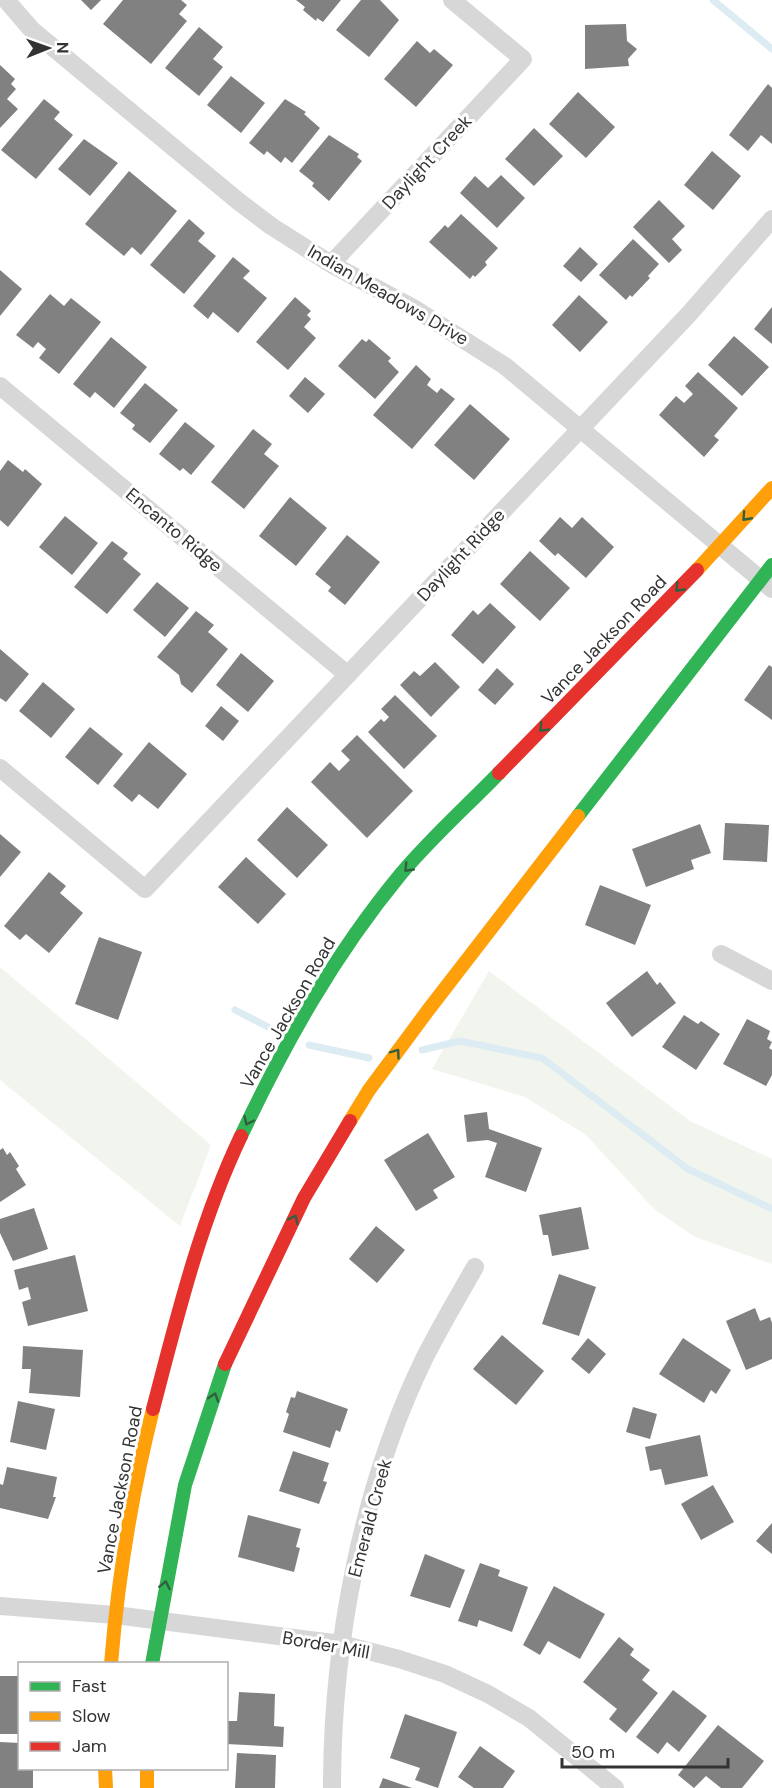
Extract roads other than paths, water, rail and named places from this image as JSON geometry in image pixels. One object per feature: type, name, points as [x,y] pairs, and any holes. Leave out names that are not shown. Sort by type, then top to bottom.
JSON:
[{"type":"main road","name":"Vance Jackson Road","points":[[111,1662],[115,1615],[138,1468],[176,1318],[222,1176],[274,1064],[332,967],[401,874],[720,546],[772,488]]},
{"type":"main road","points":[[152,1662],[185,1485],[223,1369],[304,1198],[369,1090],[766,584],[772,565]]},
{"type":"main road","points":[[105,1770],[106,1788]]},
{"type":"main road","points":[[147,1770],[147,1788]]},
{"type":"street","name":"Indian Meadows Drive","points":[[6,0],[32,30],[238,201],[271,226],[331,264],[415,309],[487,354],[766,584]]},
{"type":"street","name":"Daylight Creek","points":[[331,264],[523,59],[452,0]]},
{"type":"street","name":"Daylight Ridge","points":[[0,768],[145,889],[689,314],[772,219]]},
{"type":"street","name":"Encanto Ridge","points":[[0,386],[348,675]]},
{"type":"street","points":[[722,954],[772,981]]},
{"type":"street","name":"Emerald Creek","points":[[332,1788],[335,1686],[358,1551],[388,1449],[424,1360],[475,1267]]},
{"type":"street","name":"Border Mill","points":[[0,1606],[115,1615],[341,1644],[433,1671],[488,1694],[529,1718],[615,1788]]},
{"type":"waterway","points":[[713,0],[772,49]]},
{"type":"waterway","points":[[235,1010],[274,1030]]},
{"type":"waterway","points":[[422,1050],[460,1041],[542,1058],[688,1169],[772,1209]]},
{"type":"waterway","points":[[309,1045],[369,1058]]}]
